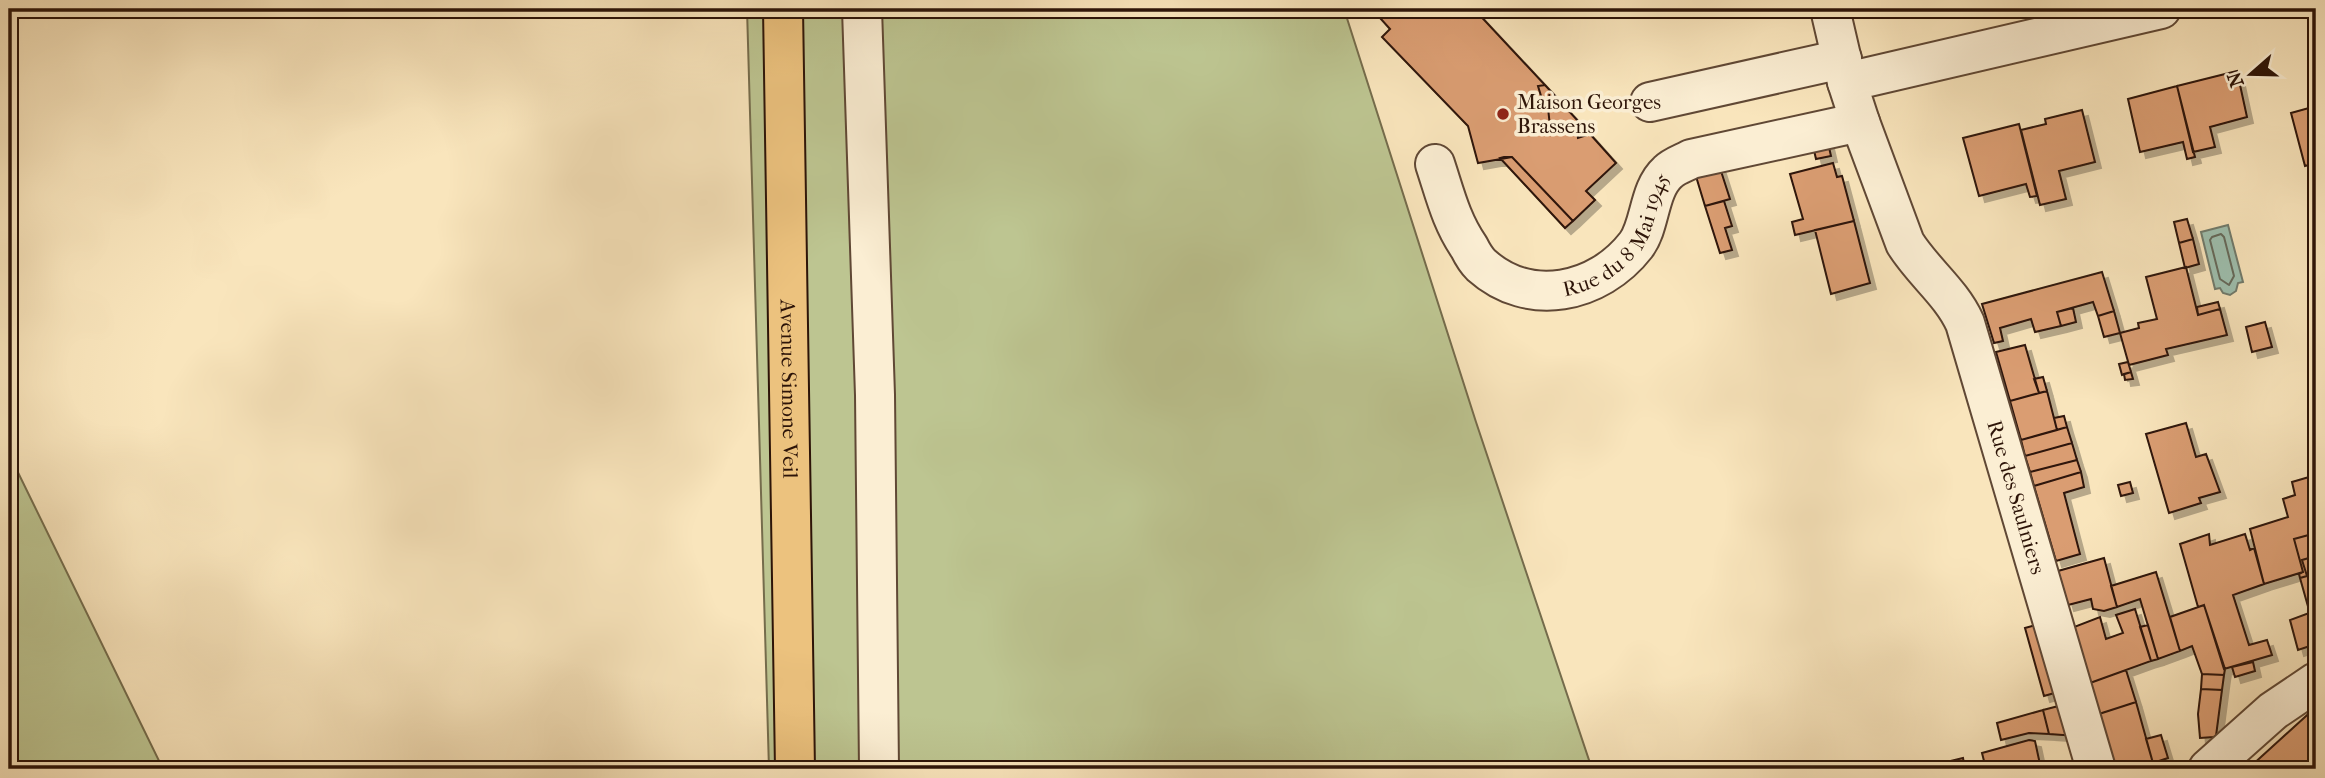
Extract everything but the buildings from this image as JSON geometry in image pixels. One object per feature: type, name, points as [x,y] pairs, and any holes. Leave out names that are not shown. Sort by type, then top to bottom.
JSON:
[{"type":"main road","name":"Avenue Simone Veil","points":[[783,9],[795,769]]},
{"type":"street","points":[[862,9],[874,395],[879,769]]},
{"type":"street","points":[[1830,9],[1860,122]]},
{"type":"street","points":[[1650,102],[1845,70],[2161,9]]},
{"type":"street","name":"Rue du 8 Mai 1945","points":[[1435,163],[1455,226],[1480,264],[1517,287],[1546,291],[1584,285],[1614,268],[1638,243],[1656,193],[1667,172],[1691,159],[1860,122]]},
{"type":"street","name":"Rue des Saulniers","points":[[1860,122],[1905,243],[1916,260],[1957,305],[1965,323],[2096,769]]},
{"type":"street","points":[[2208,769],[2273,711],[2316,682]]},
{"type":"green space","points":[[747,9],[1344,9],[1476,422],[1592,769],[769,769]]},
{"type":"green space","points":[[9,454],[163,769],[9,769]]},
{"type":"water","points":[[2228,225],[2243,282],[2238,283],[2236,291],[2230,295],[2223,293],[2220,288],[2215,289],[2201,232]]},
{"type":"place","name":"Maison Georges Brassens","points":[[1503,114]]}]
